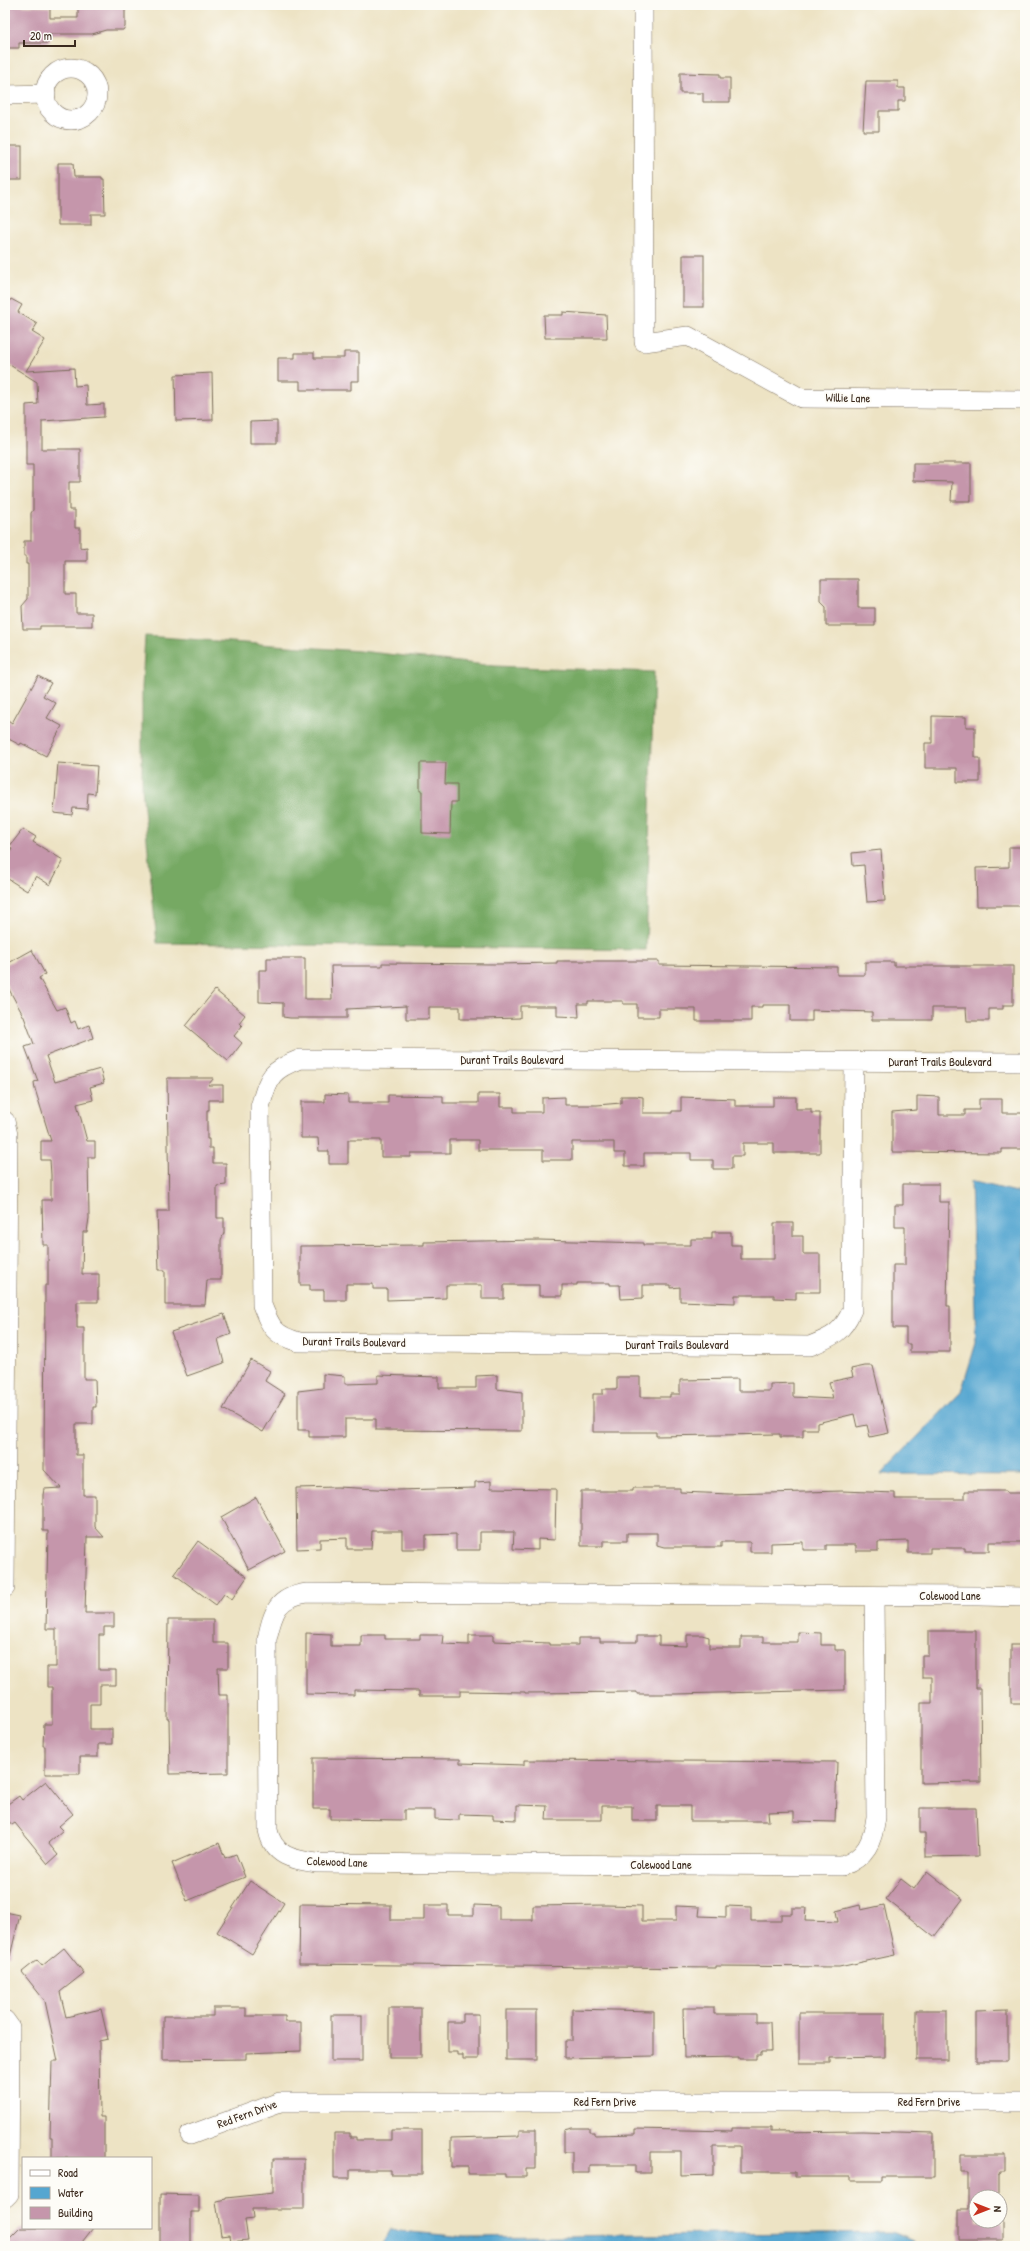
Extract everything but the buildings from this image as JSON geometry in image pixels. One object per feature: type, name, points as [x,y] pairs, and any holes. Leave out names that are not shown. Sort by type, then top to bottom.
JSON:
[{"type":"street","name":"Willie Lane","points":[[643,5],[644,342],[688,336],[801,398],[1025,400]]},
{"type":"street","points":[[5,95],[46,94]]},
{"type":"street","name":"Durant Trails Boulevard","points":[[854,1062],[852,1310],[845,1324],[831,1338],[810,1346],[299,1342],[282,1337],[269,1323],[262,1305],[260,1107],[268,1078],[285,1065],[300,1059],[1025,1062]]},
{"type":"street","points":[[5,1121],[8,1135],[5,1588]]},
{"type":"street","name":"Colewood Lane","points":[[874,1596],[876,1817],[871,1844],[865,1852],[851,1863],[842,1866],[826,1866],[317,1862],[288,1858],[280,1853],[270,1839],[268,1830],[267,1639],[274,1612],[282,1601],[292,1595],[323,1593],[1025,1596]]},
{"type":"street","points":[[5,2020],[10,2027],[9,2194],[5,2198]]},
{"type":"street","name":"Red Fern Drive","points":[[190,2135],[280,2102],[1025,2102]]},
{"type":"green space","points":[[145,636],[360,651],[495,666],[654,672],[646,950],[157,943],[142,788],[142,688]]},
{"type":"water","points":[[971,1181],[1025,1194],[1025,1475],[881,1474],[961,1392],[976,1343]]},
{"type":"water","points":[[390,2230],[465,2237],[892,2232],[913,2241],[913,2246],[381,2246]]}]
